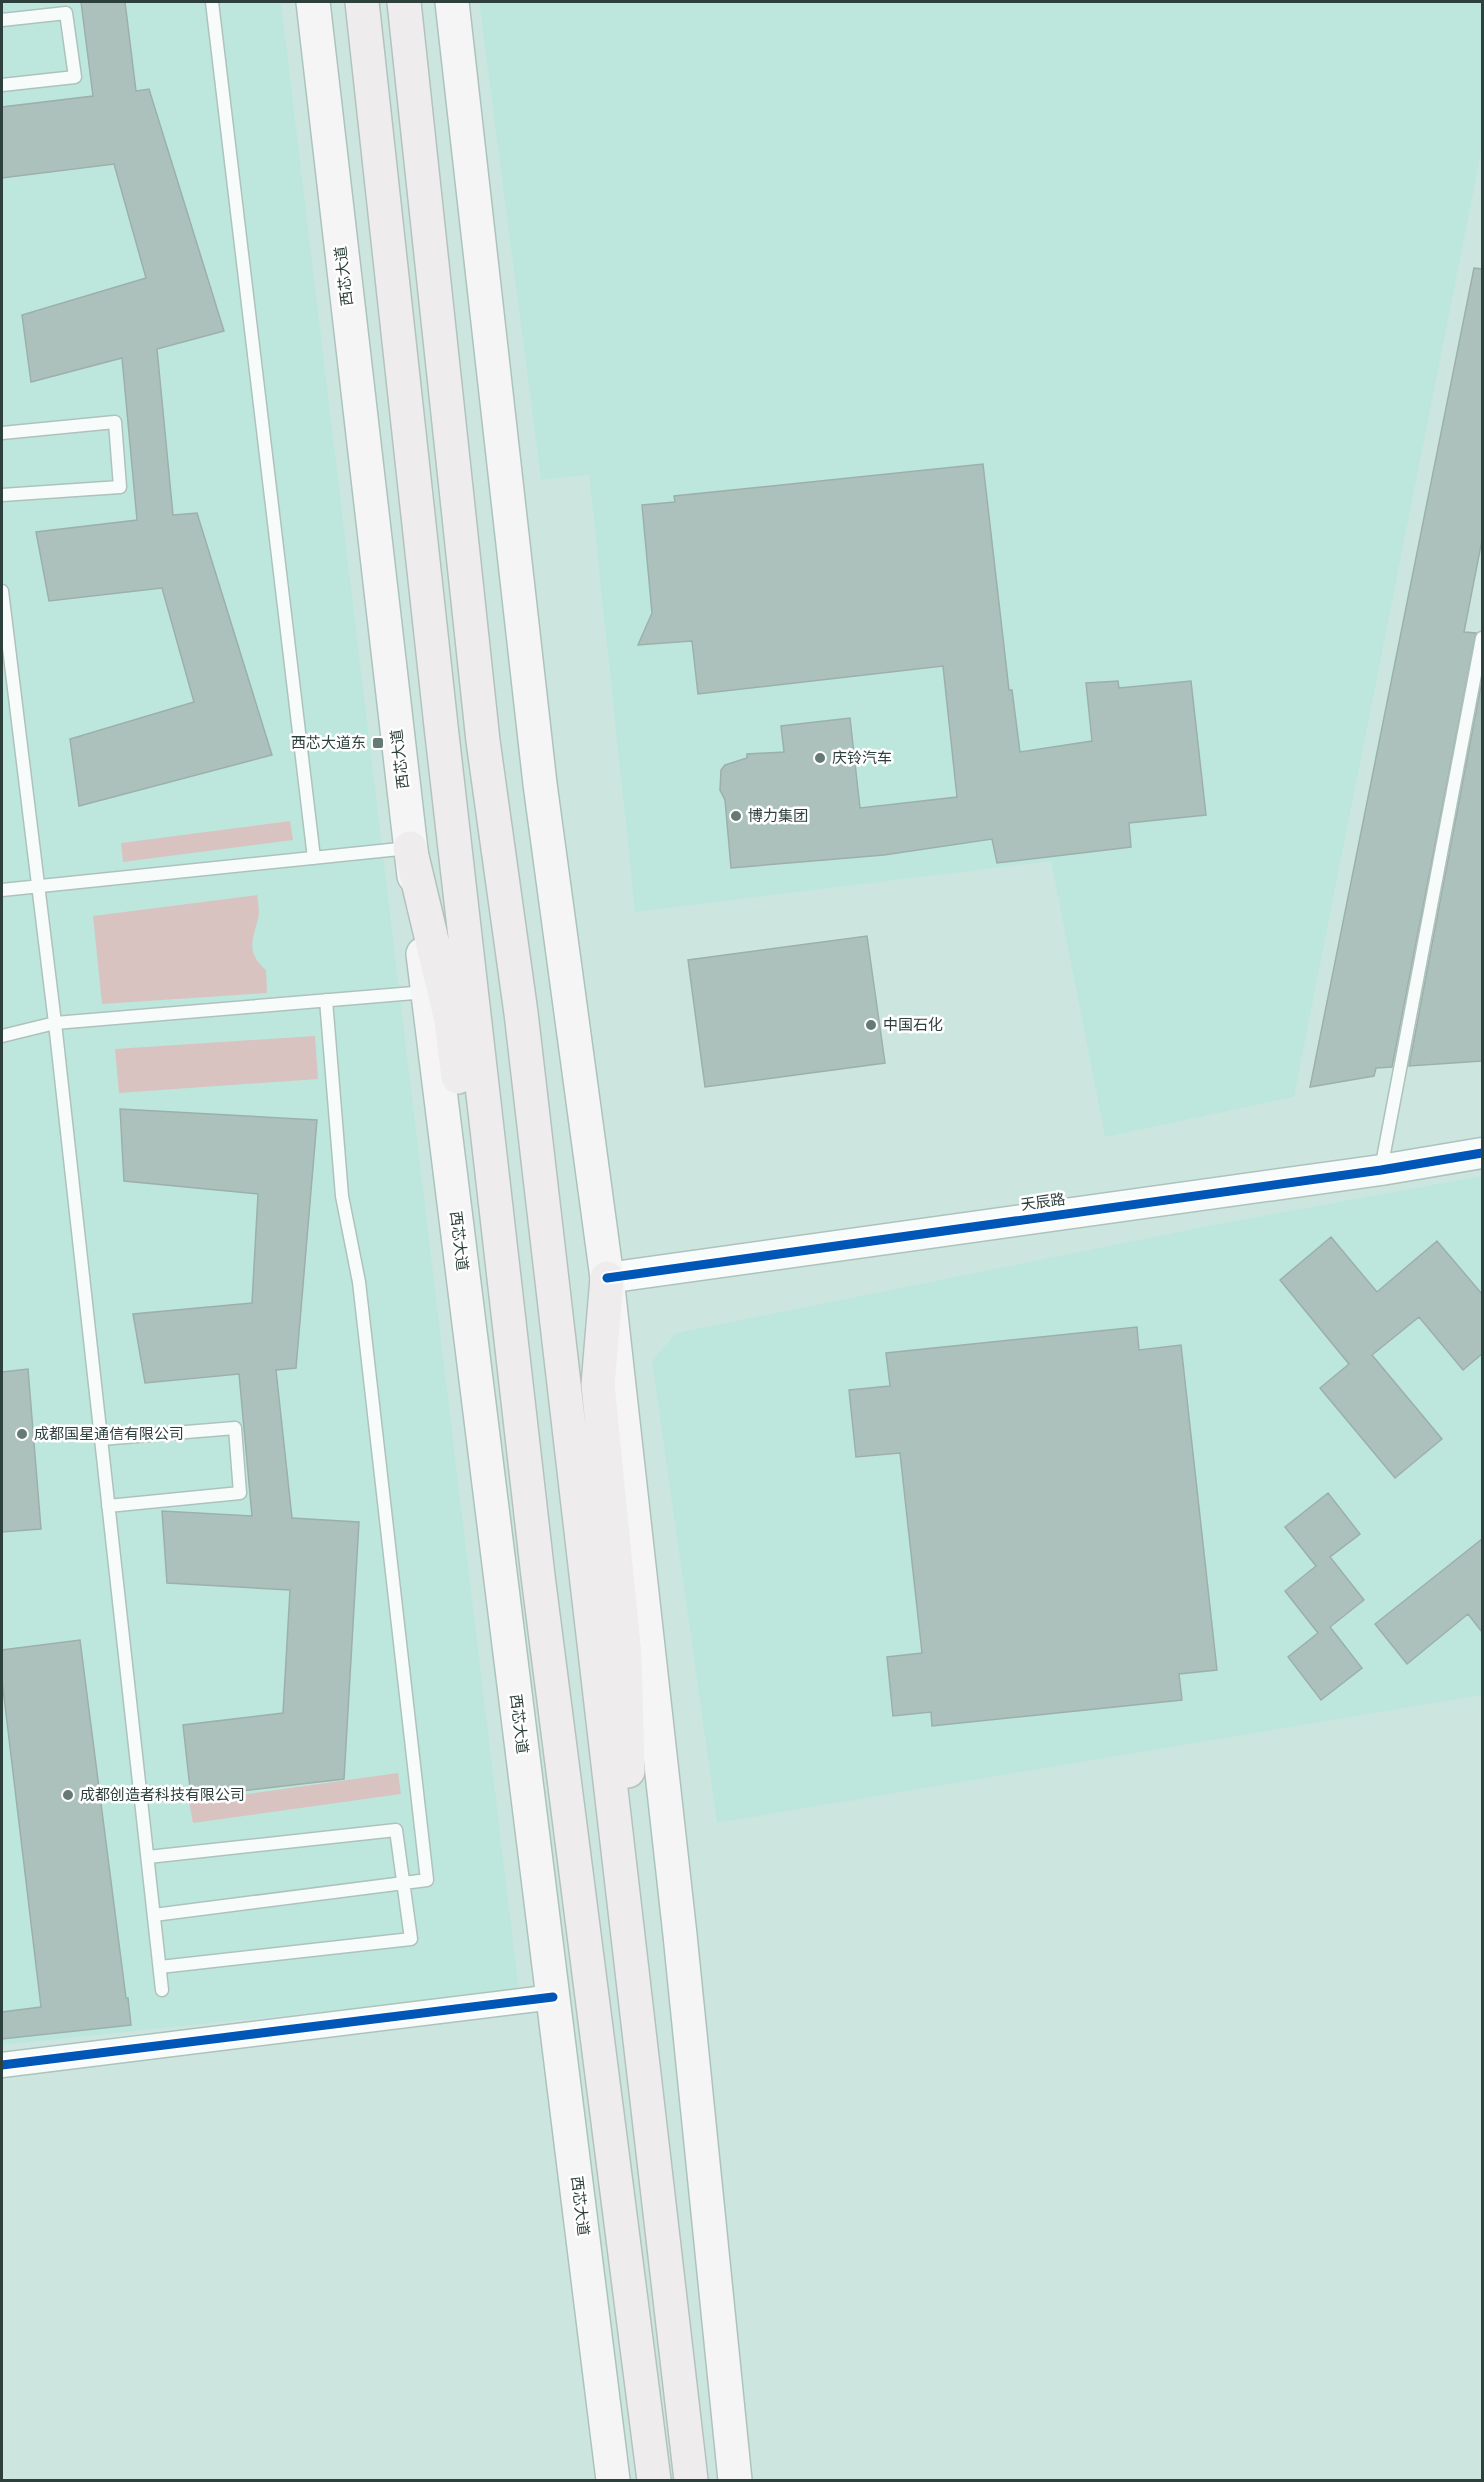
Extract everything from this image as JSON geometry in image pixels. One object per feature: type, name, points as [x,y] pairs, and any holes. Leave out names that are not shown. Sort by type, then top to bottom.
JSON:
[{"type":"highway","points":[[362,2],[538,1576],[654,2481]]},
{"type":"highway","points":[[404,2],[483,741],[521,1013],[691,2481]]},
{"type":"highway","points":[[410,848],[451,1020],[488,1311],[538,1576]]},
{"type":"highway","points":[[607,1278],[598,1385],[625,1657],[635,2001]]},
{"type":"main road","name":"西芯大道","points":[[313,2],[410,848],[613,2481]]},
{"type":"main road","points":[[452,2],[540,783],[607,1278],[680,1935],[735,2481]]},
{"type":"street","name":"天辰路","points":[[607,1278],[1381,1170],[1482,1153]]},
{"type":"street","points":[[2,2065],[554,1997]]},
{"type":"lane","points":[[212,2],[314,858]]},
{"type":"lane","points":[[2,20],[66,13],[75,77],[2,85]]},
{"type":"lane","points":[[2,433],[115,422],[120,488],[2,495]]},
{"type":"lane","points":[[2,591],[55,1023],[162,1990]]},
{"type":"lane","points":[[1381,1170],[1482,638]]},
{"type":"lane","points":[[2,890],[410,848]]},
{"type":"lane","points":[[2,1036],[55,1023],[428,992]]},
{"type":"lane","points":[[154,1915],[427,1880],[359,1282],[342,1196],[326,1000]]},
{"type":"lane","points":[[101,1439],[234,1428],[240,1493],[108,1506]]},
{"type":"lane","points":[[148,1857],[396,1830],[411,1939],[160,1966]]},
{"type":"shaded area","points":[[2,2],[281,2],[519,1991],[2,2045]]},
{"type":"shaded area","points":[[479,2],[1482,2],[1482,148],[1294,1097],[1105,1137],[1051,861],[635,912],[589,475],[541,480]]},
{"type":"shaded area","points":[[290,821],[293,840],[123,862],[121,843]]},
{"type":"shaded area","points":[[257,895],[259,916],[252,946],[255,958],[266,970],[267,993],[102,1004],[93,916]]},
{"type":"shaded area","points":[[315,1036],[318,1079],[119,1093],[115,1049]]},
{"type":"shaded area","points":[[1482,1176],[1482,1695],[717,1823],[652,1361],[676,1333],[1218,1224]]},
{"type":"shaded area","points":[[398,1773],[401,1794],[193,1823],[189,1802]]},
{"type":"building","points":[[81,2],[125,2],[136,91],[149,89],[224,331],[157,349],[173,515],[197,513],[272,755],[79,806],[70,739],[194,702],[162,588],[49,601],[36,532],[137,520],[122,358],[31,382],[22,315],[146,278],[114,164],[2,178],[2,107],[93,96]]},
{"type":"building","points":[[1474,268],[1482,269],[1482,540],[1464,632],[1476,633],[1392,1067],[1376,1068],[1374,1076],[1310,1087]]},
{"type":"building","points":[[983,464],[1009,690],[1012,690],[1020,752],[1092,741],[1086,683],[1118,681],[1119,688],[1191,681],[1206,815],[1129,823],[1131,847],[997,863],[992,839],[884,855],[731,868],[725,800],[720,790],[721,770],[725,765],[747,758],[747,754],[784,752],[781,726],[850,718],[860,808],[957,797],[943,666],[698,694],[692,641],[638,645],[652,613],[642,505],[675,502],[674,496]]},
{"type":"building","points":[[1482,680],[1482,1061],[1409,1066]]},
{"type":"building","points":[[867,936],[885,1063],[705,1087],[688,960]]},
{"type":"building","points":[[120,1109],[317,1120],[296,1368],[276,1370],[292,1518],[359,1522],[344,1779],[191,1797],[183,1725],[283,1713],[290,1590],[167,1583],[162,1511],[252,1516],[239,1374],[145,1383],[133,1314],[252,1303],[258,1194],[124,1181]]},
{"type":"building","points":[[1331,1237],[1377,1292],[1437,1241],[1482,1294],[1482,1354],[1463,1370],[1419,1317],[1372,1355],[1442,1439],[1395,1478],[1320,1388],[1349,1364],[1280,1280]]},
{"type":"building","points":[[1137,1327],[1139,1350],[1181,1345],[1217,1670],[1179,1674],[1182,1700],[932,1726],[931,1712],[893,1716],[887,1657],[922,1653],[900,1453],[856,1457],[849,1390],[890,1386],[886,1353]]},
{"type":"building","points":[[28,1369],[41,1529],[2,1532],[2,1372]]},
{"type":"building","points":[[1328,1493],[1360,1534],[1330,1557],[1364,1600],[1330,1627],[1362,1668],[1321,1700],[1288,1657],[1318,1633],[1285,1591],[1316,1566],[1285,1527]]},
{"type":"building","points":[[1482,1539],[1482,1632],[1468,1614],[1407,1664],[1375,1624]]},
{"type":"building","points":[[80,1640],[131,2025],[2,2039],[2,2012],[41,2007],[2,1680],[2,1650]]},
{"type":"cycle path","points":[[607,1278],[1381,1170],[1482,1153]]},
{"type":"cycle path","points":[[2,2065],[553,1997]]},
{"type":"place","name":"西芯大道东","points":[[378,743]]},
{"type":"place","name":"庆铃汽车","points":[[820,758]]},
{"type":"place","name":"博力集团","points":[[736,816]]},
{"type":"place","name":"中国石化","points":[[871,1025]]},
{"type":"place","name":"成都国星通信有限公司","points":[[22,1434]]},
{"type":"place","name":"成都创造者科技有限公司","points":[[68,1795]]}]
